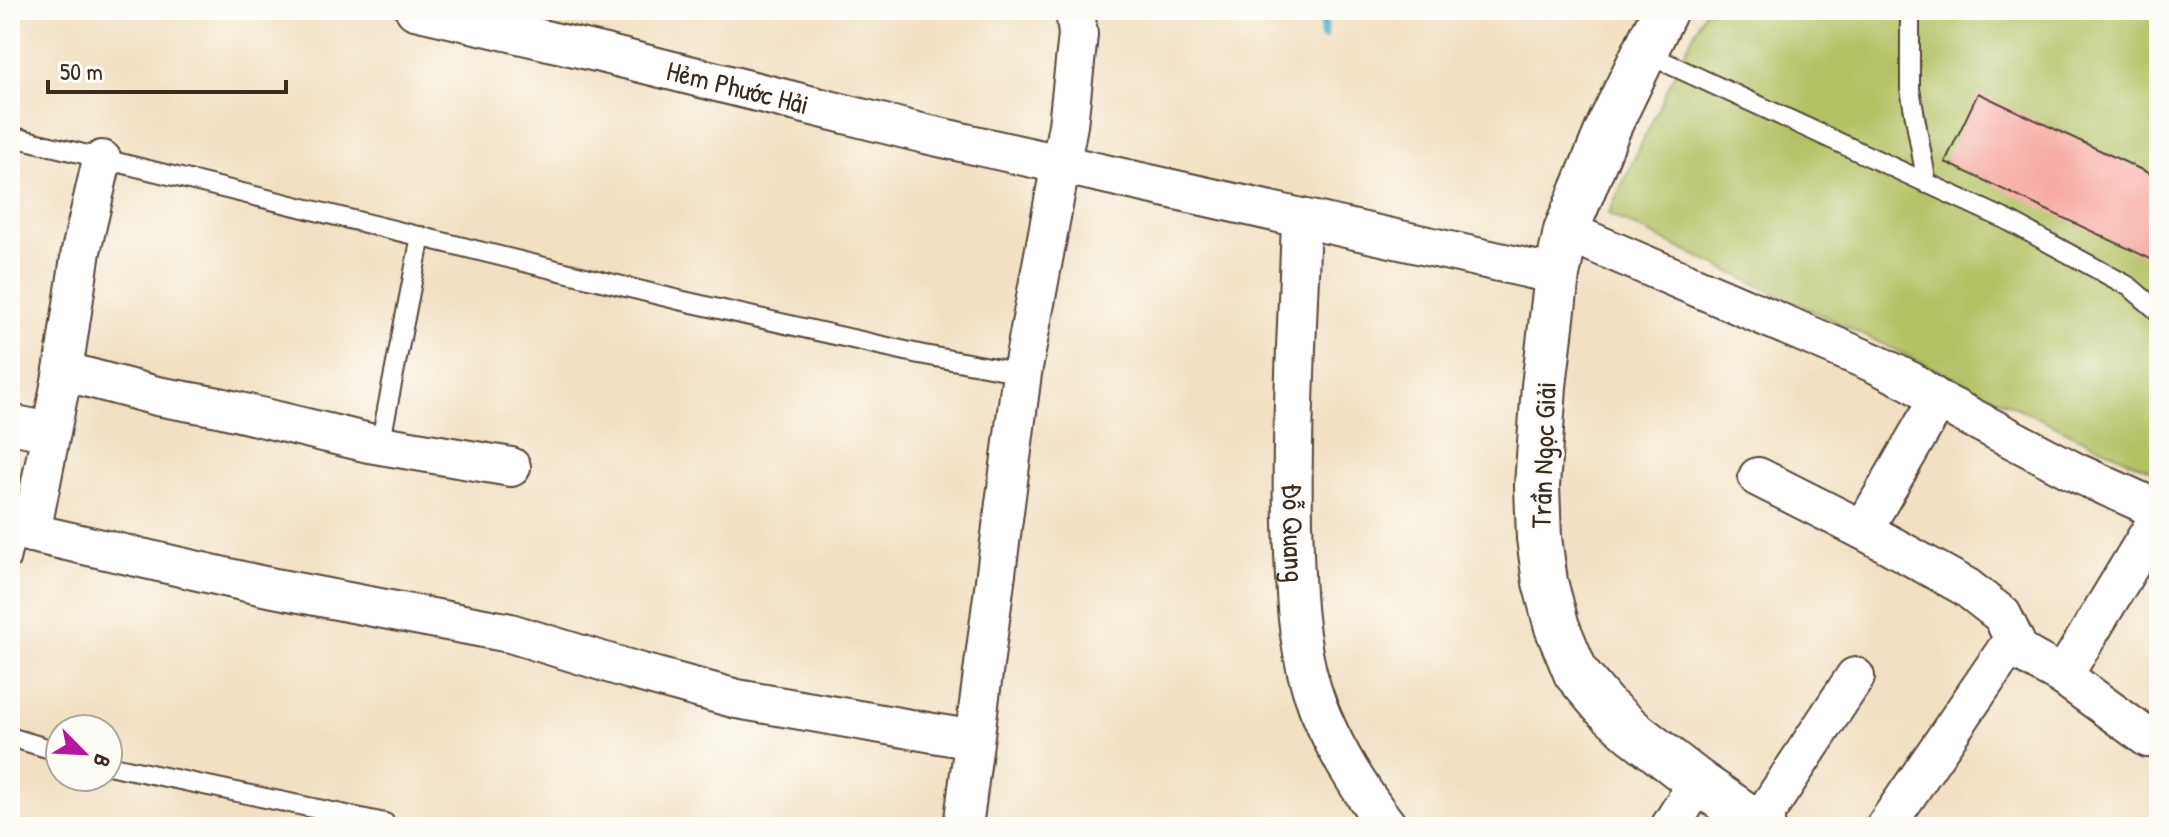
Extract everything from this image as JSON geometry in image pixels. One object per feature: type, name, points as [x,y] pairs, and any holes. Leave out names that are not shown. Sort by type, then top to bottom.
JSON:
[{"type":"street","name":"Hẻm Phước Hải","points":[[415,10],[921,133],[1557,275]]},
{"type":"street","points":[[963,827],[1022,373],[1062,163],[1078,35],[1075,10]]},
{"type":"street","name":"Trần Ngọc Giải","points":[[1665,10],[1610,124],[1566,231],[1557,275],[1544,386],[1537,486],[1539,538],[1553,612],[1576,673],[1604,706],[1633,732],[1761,825]]},
{"type":"street","points":[[102,160],[81,251],[51,432],[37,492],[17,538],[510,633],[737,699],[974,740]]},
{"type":"street","name":"Đỗ Quang","points":[[1301,219],[1292,466],[1297,618],[1312,689],[1333,742],[1362,793],[1388,827]]},
{"type":"street","points":[[1566,231],[1874,363],[2077,473],[2159,510]]},
{"type":"street","points":[[63,371],[157,396],[219,407],[380,445],[511,467]]},
{"type":"street","points":[[1863,530],[1938,400]]},
{"type":"street","points":[[10,424],[51,432]]},
{"type":"street","points":[[1758,477],[1966,587],[2002,615],[2020,652],[2063,676],[2148,738]]},
{"type":"street","points":[[2063,676],[2159,517]]},
{"type":"street","points":[[1885,827],[2013,640]]},
{"type":"street","points":[[1761,825],[1855,677]]},
{"type":"street","points":[[1670,827],[1698,782]]},
{"type":"lane","points":[[1910,10],[1910,89],[1927,184]]},
{"type":"lane","points":[[1645,53],[2009,221],[2130,287],[2159,312]]},
{"type":"lane","points":[[10,136],[679,300],[919,354],[1022,373]]},
{"type":"lane","points":[[380,445],[421,236]]},
{"type":"lane","points":[[10,737],[44,747]]},
{"type":"lane","points":[[124,768],[385,823],[383,827]]},
{"type":"green space","points":[[1705,10],[2159,10],[2159,475],[1608,214]]},
{"type":"building","points":[[1978,93],[2159,178],[2159,263],[1945,162]]},
{"type":"waterway","points":[[1324,10],[1324,35]]}]
